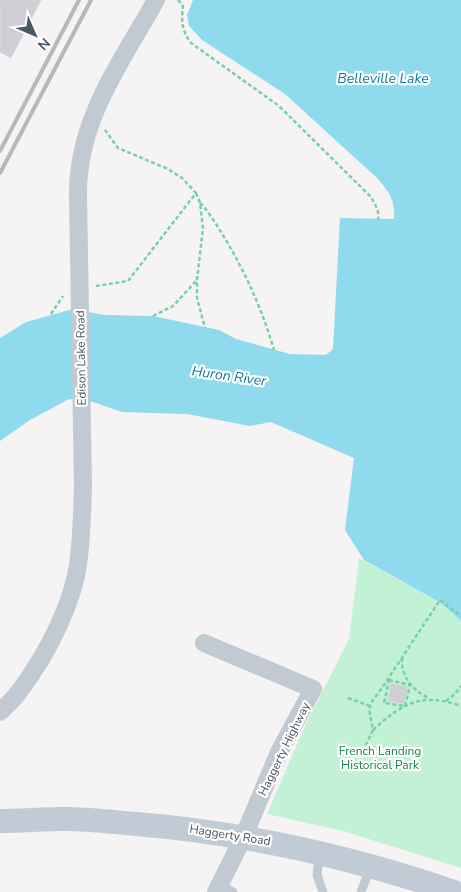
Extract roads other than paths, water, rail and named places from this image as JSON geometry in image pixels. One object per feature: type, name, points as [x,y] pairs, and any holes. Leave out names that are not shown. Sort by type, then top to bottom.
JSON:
[{"type":"main road","name":"Haggerty Road","points":[[0,822],[64,819],[98,820],[244,836],[371,865],[454,892]]},
{"type":"street","name":"Edison Lake Road","points":[[0,712],[31,676],[58,625],[68,599],[79,557],[83,486],[78,185],[84,144],[93,113],[104,89],[156,0]]},
{"type":"street","name":"Haggerty Highway","points":[[204,642],[313,689],[279,752],[244,836]]},
{"type":"street","points":[[223,889],[244,836]]},
{"type":"lane","points":[[319,852],[316,875],[323,892]]},
{"type":"lane","points":[[361,892],[371,865]]},
{"type":"water","name":"Belleville Lake","points":[[193,0],[461,0],[461,621],[441,603],[364,560],[345,530],[354,458],[271,422],[250,426],[187,414],[122,412],[93,402],[69,399],[30,420],[0,441],[0,338],[26,322],[73,309],[104,315],[153,316],[219,330],[236,339],[290,354],[326,355],[333,349],[340,218],[394,219],[394,206],[391,197],[377,178],[285,94],[202,40],[189,26],[187,15]]},
{"type":"railway","points":[[0,151],[79,0]]},
{"type":"railway","points":[[0,173],[91,0]]},
{"type":"water label","name":"Huron River","points":[[229,376]]},
{"type":"park label","name":"French Landing Historical Park","points":[[380,758]]}]
